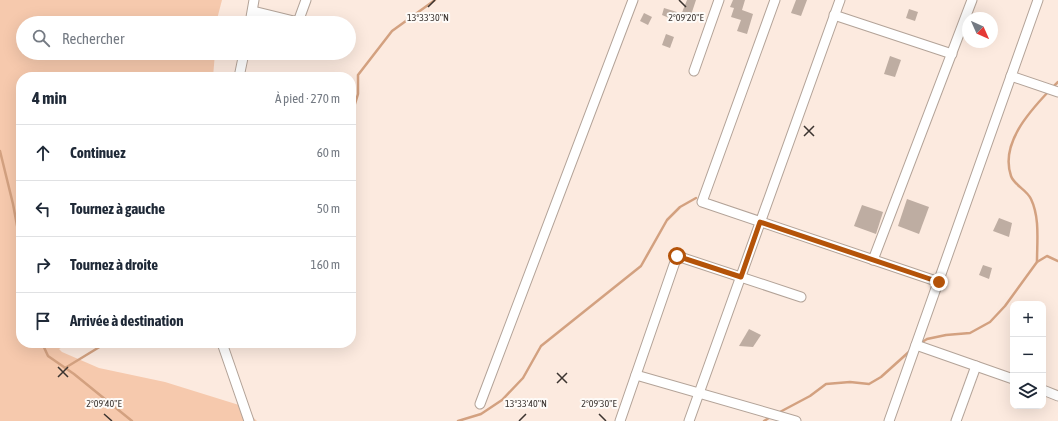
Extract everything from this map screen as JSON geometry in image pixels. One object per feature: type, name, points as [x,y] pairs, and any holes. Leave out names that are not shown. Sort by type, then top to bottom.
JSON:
[{"type":"street","points":[[252,16],[254,0]]},
{"type":"street","points":[[300,16],[306,0]]},
{"type":"street","points":[[480,404],[633,0]]},
{"type":"street","points":[[694,71],[719,0]]},
{"type":"street","points":[[776,0],[702,202],[939,282]]},
{"type":"street","points":[[689,421],[840,0]]},
{"type":"street","points":[[873,260],[972,0]]},
{"type":"street","points":[[890,421],[1038,0]]},
{"type":"street","points":[[253,11],[273,16]]},
{"type":"street","points":[[834,15],[952,54]]},
{"type":"street","points":[[240,72],[243,60]]},
{"type":"street","points":[[1011,76],[1058,92]]},
{"type":"street","points":[[620,421],[677,256],[801,297]]},
{"type":"street","points":[[916,345],[1010,378]]},
{"type":"street","points":[[224,348],[249,421]]},
{"type":"street","points":[[956,421],[976,366]]},
{"type":"street","points":[[636,375],[796,421]]},
{"type":"street","points":[[1046,391],[1058,396]]},
{"type":"shaded area","points":[[0,0],[222,0],[218,16],[16,16],[16,60],[214,60],[213,72],[16,72],[16,348],[61,348],[59,349],[62,352],[99,368],[165,382],[239,405],[257,421],[0,421]]},
{"type":"building","points":[[687,0],[696,0],[690,18],[681,15]]},
{"type":"building","points":[[733,0],[745,0],[742,10],[753,14],[747,34],[737,31],[741,20],[731,17],[734,8],[730,7]]},
{"type":"building","points":[[796,0],[807,0],[801,16],[791,13]]},
{"type":"building","points":[[664,8],[677,12],[674,20],[662,15]]},
{"type":"building","points":[[909,9],[918,12],[915,21],[906,18]]},
{"type":"building","points":[[644,13],[652,17],[648,25],[640,21]]},
{"type":"building","points":[[666,34],[674,37],[670,48],[662,45]]},
{"type":"building","points":[[890,56],[901,60],[895,77],[884,74]]},
{"type":"building","points":[[907,199],[929,207],[919,234],[898,226]]},
{"type":"building","points":[[862,205],[883,212],[876,234],[854,226]]},
{"type":"building","points":[[999,218],[1012,223],[1009,237],[993,231]]},
{"type":"building","points":[[983,265],[992,268],[989,279],[979,275]]},
{"type":"building","points":[[749,329],[761,335],[753,347],[739,346]]},
{"type":"waterway","points":[[356,101],[358,94],[358,75],[392,31],[435,0]]},
{"type":"waterway","points":[[1053,87],[1058,82]]},
{"type":"waterway","points":[[1037,262],[1037,222],[1034,206],[1027,193],[1011,176],[1009,152],[1018,129],[1049,91]]},
{"type":"waterway","points":[[0,151],[16,220]]},
{"type":"waterway","points":[[458,421],[481,414],[502,400],[523,378],[541,346],[641,266],[667,220],[680,207],[696,198]]},
{"type":"waterway","points":[[919,344],[927,339],[946,335],[970,333],[990,322],[1005,306],[1037,262],[1047,256],[1058,261]]},
{"type":"waterway","points":[[44,348],[48,356],[74,374],[132,421]]},
{"type":"waterway","points":[[65,368],[98,348]]},
{"type":"waterway","points":[[778,413],[810,396],[826,384],[850,382],[869,384],[881,377],[911,350]]},
{"type":"waterway","points":[[764,421],[772,416]]},
{"type":"route","points":[[677,256],[741,277],[760,222],[939,282]]}]
